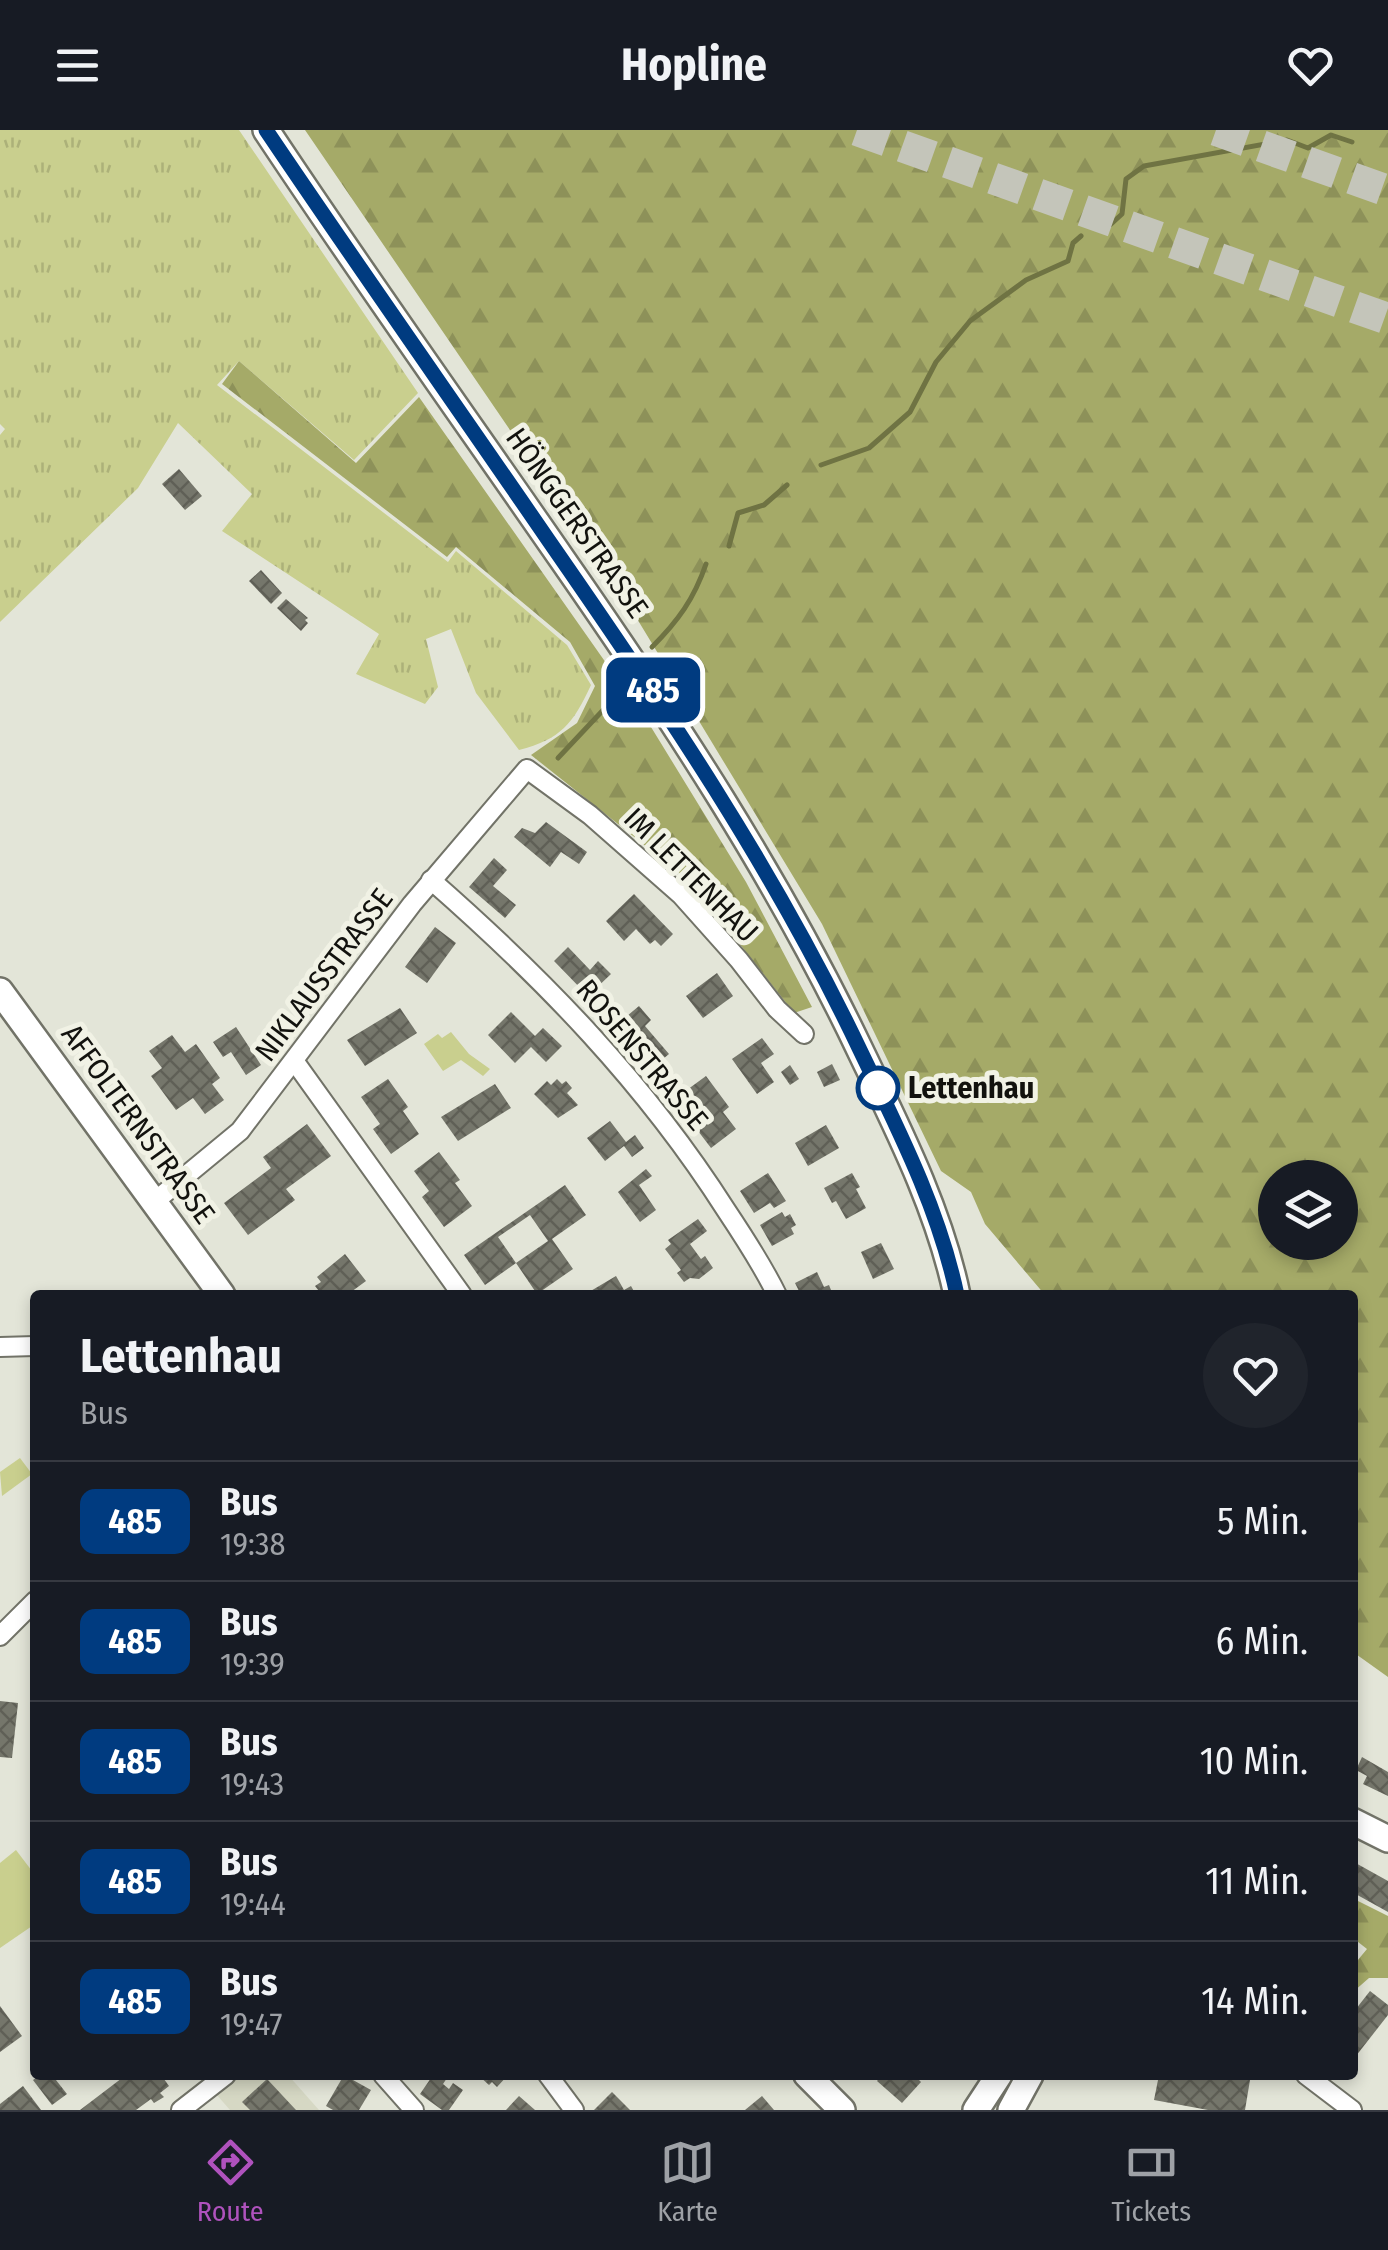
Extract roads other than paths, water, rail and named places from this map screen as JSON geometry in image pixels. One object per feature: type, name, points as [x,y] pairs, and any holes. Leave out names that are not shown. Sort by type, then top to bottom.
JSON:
[{"type":"main road","name":"HÖNGGERSTRASSE","points":[[266,130],[664,706],[767,870],[820,966],[890,1113],[947,1246],[956,1290]]},
{"type":"main road","name":"AFFOLTERNSTRASSE","points":[[0,990],[214,1290]]},
{"type":"main road","points":[[1358,1824],[1388,1839]]},
{"type":"main road","points":[[806,2080],[823,2110]]},
{"type":"main road","points":[[809,2080],[842,2110]]},
{"type":"main road","points":[[976,2110],[996,2080]]},
{"type":"main road","points":[[1011,2110],[1027,2080]]},
{"type":"street","name":"NIKLAUSSTRASSE","points":[[154,1202],[240,1131],[431,880],[528,769]]},
{"type":"street","name":"IM LETTENHAU","points":[[528,769],[590,815],[681,895],[777,1009],[804,1034]]},
{"type":"street","name":"ROSENSTRASSE","points":[[431,880],[562,1000],[645,1094],[685,1146],[774,1290]]},
{"type":"street","points":[[295,1062],[458,1290]]},
{"type":"street","points":[[0,1346],[30,1346]]},
{"type":"street","points":[[0,1636],[30,1606]]},
{"type":"street","points":[[180,2110],[219,2080]]},
{"type":"street","points":[[388,2080],[414,2110]]},
{"type":"street","points":[[552,2080],[574,2110]]},
{"type":"street","points":[[1313,2080],[1352,2110]]},
{"type":"waterway","points":[[1110,225],[1122,214],[1126,179],[1144,166],[1287,140],[1308,148],[1331,135],[1352,142]]},
{"type":"waterway","points":[[821,465],[869,448],[910,412],[936,362],[970,321],[1026,280],[1068,261],[1073,243],[1081,236]]},
{"type":"waterway","points":[[729,546],[738,513],[764,505],[787,485]]},
{"type":"waterway","points":[[652,647],[684,609],[706,564]]},
{"type":"waterway","points":[[558,758],[606,707]]},
{"type":"tunnel","points":[[857,130],[1388,319]]},
{"type":"tunnel","points":[[1216,130],[1388,191]]},
{"type":"place","name":"Lettenhau","points":[[878,1088]]}]
